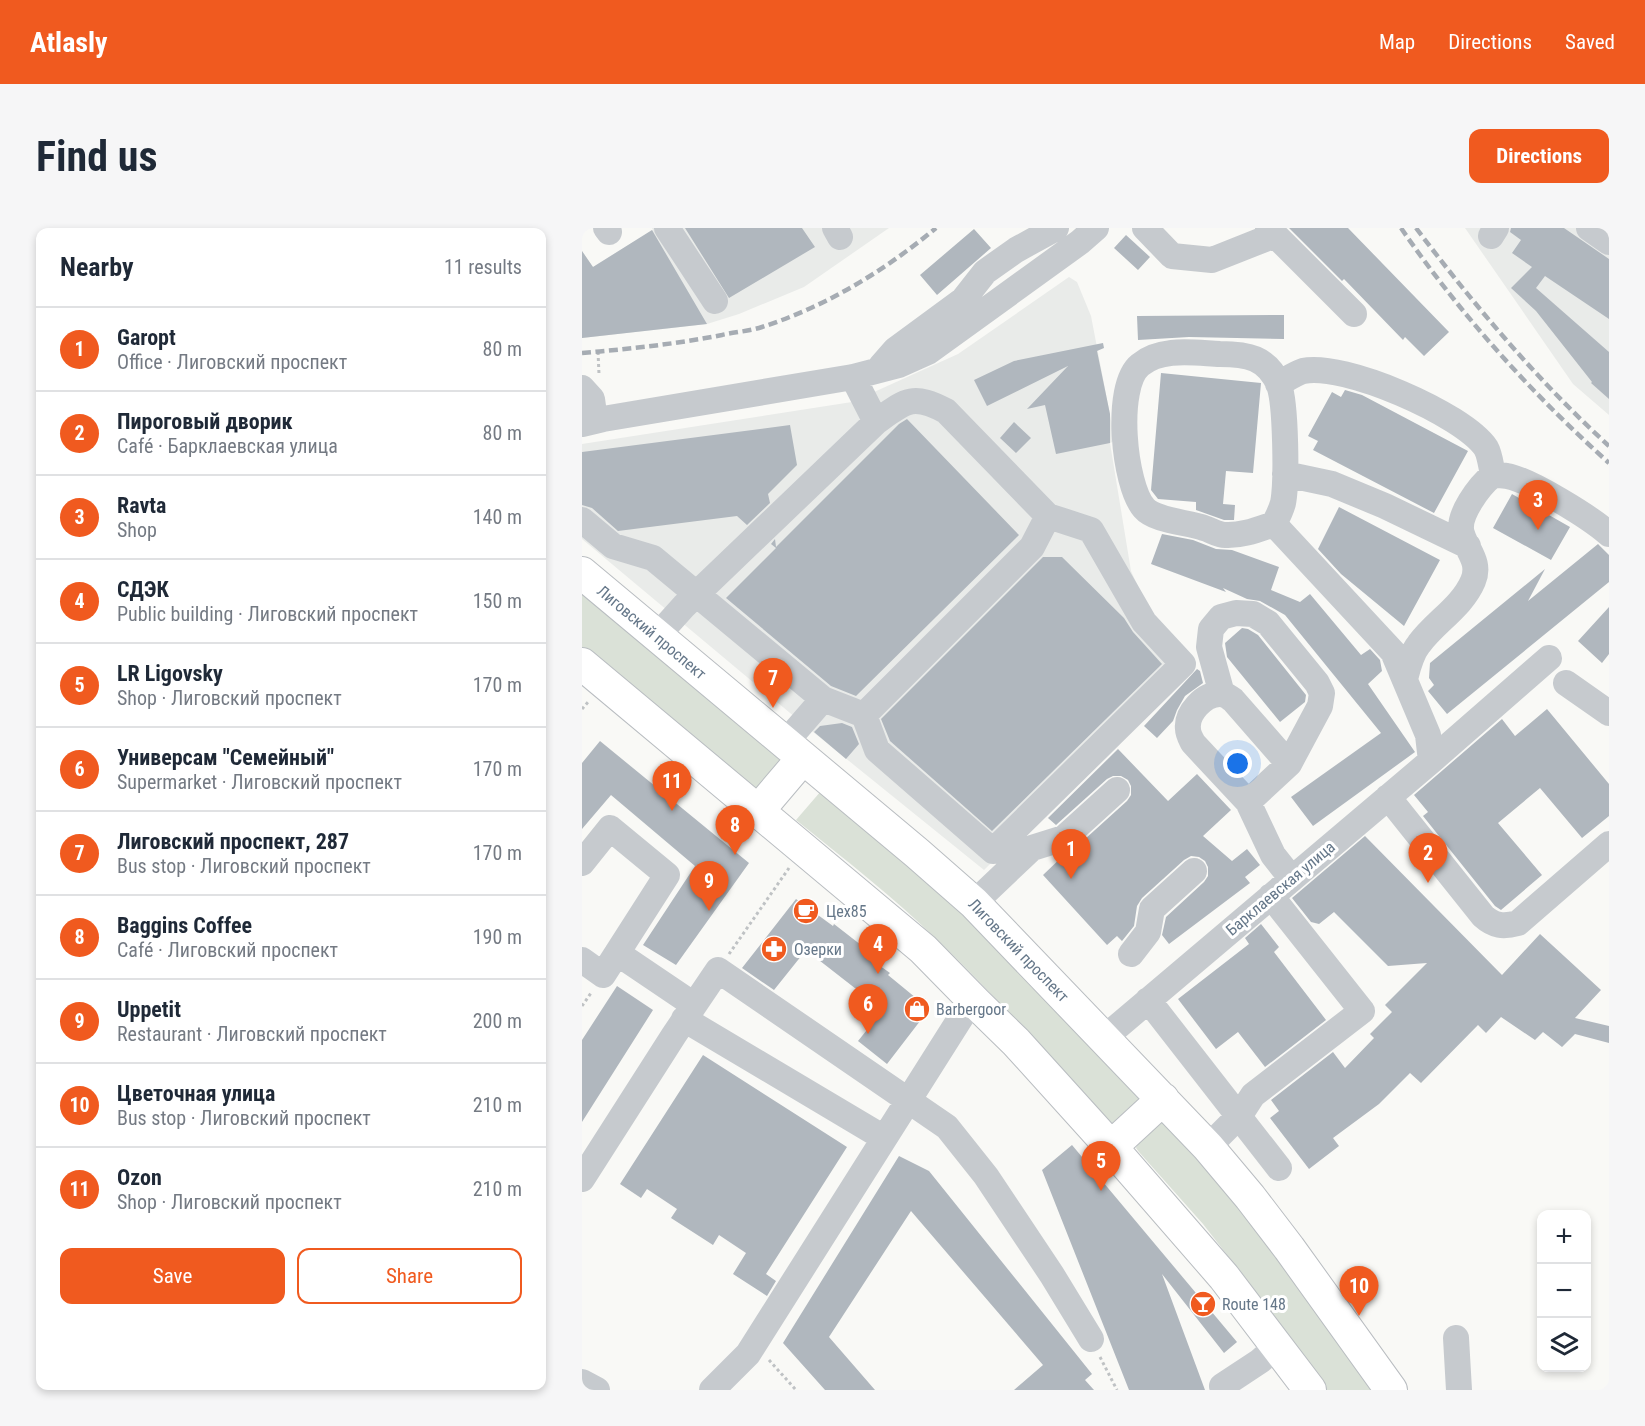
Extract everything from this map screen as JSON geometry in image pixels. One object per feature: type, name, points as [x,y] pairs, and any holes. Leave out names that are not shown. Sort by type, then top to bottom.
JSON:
[{"type":"main road","name":"Лиговский проспект","points":[[582,573],[974,903],[1208,1147],[1289,1248],[1391,1390]]},
{"type":"main road","points":[[586,675],[758,811],[923,949],[1016,1042],[1111,1147],[1224,1277],[1310,1390]]},
{"type":"main road","points":[[758,811],[794,750]]},
{"type":"main road","points":[[1111,1147],[1163,1099]]},
{"type":"street","points":[[667,228],[715,301]]},
{"type":"street","points":[[865,374],[963,300],[985,272],[1016,250],[1056,228]]},
{"type":"street","points":[[582,388],[592,399],[589,422],[865,374],[899,364],[928,352],[1096,228]]},
{"type":"street","points":[[1145,228],[1172,256],[1212,260],[1271,232],[1354,314]]},
{"type":"street","points":[[1589,228],[1609,242]]},
{"type":"street","points":[[1242,354],[1258,359],[1270,370],[1283,400],[1285,474],[1283,504],[1274,525],[1222,536],[1205,528],[1152,514],[1144,508],[1134,487],[1126,452],[1123,411],[1130,383],[1139,365],[1159,355],[1242,354]]},
{"type":"street","points":[[1278,384],[1304,371],[1334,372],[1404,394],[1468,430],[1480,441],[1488,450],[1492,475]]},
{"type":"street","points":[[865,374],[876,422]]},
{"type":"street","points":[[582,520],[613,546],[653,558],[698,595],[823,699],[864,715],[877,750],[993,851],[1182,664],[1144,622],[1091,530],[1048,516],[946,411],[931,403],[914,400],[899,405],[876,422],[698,595],[684,606],[657,636]]},
{"type":"street","points":[[1285,474],[1332,484],[1385,506],[1468,546]]},
{"type":"street","points":[[1405,679],[1409,663],[1418,645],[1460,602],[1473,581],[1476,565],[1461,532],[1462,520],[1482,483],[1492,475],[1508,476],[1535,488],[1594,521],[1609,534]]},
{"type":"street","points":[[864,715],[1032,547],[1048,516]]},
{"type":"street","points":[[1274,525],[1393,652],[1428,735],[1431,761]]},
{"type":"street","points":[[1222,694],[1209,647],[1211,629],[1221,617],[1236,613],[1253,614],[1268,623],[1317,682],[1322,693],[1320,706],[1289,764],[1248,802]]},
{"type":"street","name":"Барклаевская улица","points":[[1104,1038],[1549,658]]},
{"type":"street","points":[[1566,683],[1609,713]]},
{"type":"street","points":[[1289,764],[1233,700],[1222,694],[1208,697],[1194,709],[1189,719],[1188,731],[1193,743],[1248,802],[1273,855],[1292,879]]},
{"type":"street","points":[[794,750],[823,699]]},
{"type":"street","points":[[974,903],[1032,848],[1064,838],[1117,790]]},
{"type":"street","points":[[1388,797],[1483,916],[1492,924],[1505,927],[1518,923],[1609,844]]},
{"type":"street","points":[[582,863],[610,828],[667,875],[603,975],[582,960]]},
{"type":"street","points":[[1131,954],[1149,932],[1152,909],[1194,871]]},
{"type":"street","points":[[1208,1147],[1240,1115],[1253,1095],[1362,1011],[1271,896]]},
{"type":"street","points":[[617,952],[689,1012],[884,1138]]},
{"type":"street","points":[[582,1179],[718,970],[947,1127],[986,1176],[1052,1275],[1091,1340]]},
{"type":"street","points":[[1148,1000],[1280,1168]]},
{"type":"street","points":[[712,1390],[748,1354],[963,1014],[976,1003]]},
{"type":"street","points":[[1456,1338],[1459,1390]]},
{"type":"street","points":[[1222,1386],[1260,1361],[1277,1346]]},
{"type":"street","points":[[582,1382],[597,1390]]},
{"type":"path","points":[[718,970],[792,863]]},
{"type":"path","points":[[1091,1340],[1117,1388],[1112,1390]]},
{"type":"path","points":[[755,1343],[796,1390]]},
{"type":"shaded area","points":[[652,228],[889,228],[804,287],[739,314],[707,324],[582,338],[582,251],[593,267],[653,230]]},
{"type":"shaded area","points":[[1465,228],[1609,228],[1609,415],[1573,384]]},
{"type":"shaded area","points":[[1069,277],[1077,282],[1091,316],[1115,441],[1110,443],[1131,571],[1153,619],[1193,665],[984,870],[802,723],[582,539],[582,444],[852,402],[958,354]]},
{"type":"shaded area","points":[[582,592],[786,762],[757,795],[582,649]]},
{"type":"shaded area","points":[[821,791],[964,913],[1136,1093],[1139,1098],[1136,1103],[1114,1124],[983,985],[921,925],[796,820]]},
{"type":"shaded area","points":[[1162,1123],[1166,1124],[1232,1198],[1273,1249],[1373,1390],[1326,1390],[1203,1224],[1136,1148],[1138,1143]]},
{"type":"building","points":[[685,228],[802,228],[815,247],[729,298]]},
{"type":"building","points":[[1289,228],[1348,228],[1449,332],[1424,356],[1405,337],[1403,340],[1344,279],[1342,281]]},
{"type":"building","points":[[1511,228],[1564,228],[1609,259],[1609,319],[1545,276],[1536,288],[1609,352],[1609,399],[1591,383],[1536,311],[1511,288],[1532,267],[1512,253],[1521,240],[1510,232]]},
{"type":"building","points":[[974,229],[991,248],[937,295],[920,275]]},
{"type":"building","points":[[652,230],[707,324],[582,338],[582,251],[593,267]]},
{"type":"building","points":[[1126,235],[1150,257],[1138,270],[1114,248]]},
{"type":"building","points":[[1284,315],[1284,339],[1189,337],[1138,340],[1137,316]]},
{"type":"building","points":[[1103,343],[1104,348],[1097,351],[1110,414],[1110,443],[1056,454],[1045,405],[1027,409],[1068,366],[987,406],[974,380],[1014,361]]},
{"type":"building","points":[[1161,373],[1261,383],[1253,473],[1226,471],[1223,504],[1235,505],[1234,520],[1224,520],[1196,510],[1196,502],[1158,499],[1151,490]]},
{"type":"building","points":[[1345,390],[1362,395],[1468,451],[1434,513],[1313,450],[1318,441],[1308,436],[1332,392],[1341,397]]},
{"type":"building","points":[[907,419],[1019,535],[856,696],[831,686],[726,598],[776,548],[771,544],[775,539],[776,547],[899,424]]},
{"type":"building","points":[[1014,422],[1031,438],[1016,453],[1000,438]]},
{"type":"building","points":[[790,425],[797,465],[768,494],[770,503],[747,525],[737,516],[618,531],[592,508],[582,505],[582,452]]},
{"type":"building","points":[[1512,494],[1570,527],[1551,560],[1493,528]]},
{"type":"building","points":[[1339,507],[1440,560],[1404,626],[1341,574],[1318,549]]},
{"type":"building","points":[[1162,534],[1193,540],[1216,549],[1232,550],[1279,567],[1271,590],[1300,602],[1310,594],[1361,655],[1370,649],[1380,660],[1382,671],[1368,684],[1415,752],[1313,826],[1291,797],[1381,733],[1285,615],[1260,601],[1247,599],[1223,588],[1226,592],[1151,564]]},
{"type":"building","points":[[1598,544],[1609,555],[1609,582],[1447,714],[1428,691],[1434,685],[1429,678],[1430,663],[1545,569],[1528,601]]},
{"type":"building","points":[[1043,557],[1062,557],[1124,618],[1133,632],[1162,664],[992,831],[890,741],[881,719]]},
{"type":"building","points":[[1609,607],[1609,654],[1602,663],[1578,641]]},
{"type":"building","points":[[1242,628],[1258,635],[1306,695],[1305,702],[1280,722],[1227,657],[1225,643]]},
{"type":"building","points":[[1197,669],[1200,671],[1203,683],[1185,696],[1173,721],[1157,738],[1144,726]]},
{"type":"building","points":[[1547,709],[1609,784],[1609,816],[1582,838],[1540,788],[1498,823],[1542,875],[1501,910],[1495,906],[1423,816],[1428,812],[1414,795],[1502,719],[1515,736]]},
{"type":"building","points":[[842,723],[852,727],[859,744],[846,759],[814,732],[820,726]]},
{"type":"building","points":[[600,741],[749,863],[676,965],[643,945],[695,866],[611,795],[582,829],[582,763]]},
{"type":"building","points":[[1118,749],[1168,801],[1197,774],[1231,810],[1203,836],[1232,861],[1247,849],[1260,865],[1245,877],[1250,883],[1169,944],[1162,935],[1166,917],[1208,876],[1208,867],[1199,857],[1191,856],[1184,860],[1142,898],[1137,906],[1134,926],[1122,941],[1117,936],[1107,945],[1043,875],[1131,795],[1128,780],[1121,776],[1113,776],[1056,825],[1048,818]]},
{"type":"building","points":[[1365,836],[1502,975],[1540,934],[1601,990],[1575,1018],[1609,1026],[1609,1043],[1575,1034],[1562,1047],[1543,1032],[1535,1040],[1501,1017],[1486,1033],[1478,1025],[1421,1083],[1410,1073],[1379,1104],[1333,1138],[1339,1146],[1309,1169],[1270,1118],[1279,1111],[1271,1100],[1333,1052],[1345,1068],[1374,1038],[1370,1034],[1392,1012],[1385,1005],[1427,963],[1388,966],[1334,912],[1319,924],[1311,922],[1292,898]]},
{"type":"building","points":[[796,899],[833,926],[834,924],[879,959],[876,963],[890,973],[888,975],[916,998],[914,1001],[927,1012],[887,1064],[858,1041],[883,1010],[806,950],[774,990],[742,968]]},
{"type":"building","points":[[1261,924],[1279,947],[1274,952],[1326,1020],[1265,1067],[1238,1032],[1216,1049],[1178,999],[1249,944],[1245,938]]},
{"type":"building","points":[[617,986],[653,1010],[582,1122],[582,1040]]},
{"type":"building","points":[[703,1055],[847,1147],[766,1274],[776,1281],[767,1296],[733,1274],[746,1253],[719,1235],[713,1245],[671,1218],[677,1209],[647,1189],[641,1198],[620,1184]]},
{"type":"building","points":[[1072,1145],[1237,1342],[1224,1353],[1162,1274],[1205,1390],[1129,1390],[1042,1170]]},
{"type":"building","points":[[899,1156],[929,1171],[1092,1374],[1085,1380],[1094,1390],[1014,1390],[1043,1365],[911,1211],[829,1337],[875,1390],[825,1390],[783,1343]]},
{"type":"railway","points":[[582,353],[670,344],[762,327],[809,309],[854,286],[896,259],[936,228]]},
{"type":"railway","points":[[1401,228],[1447,291],[1498,352],[1524,381],[1609,463]]},
{"type":"railway","points":[[1416,228],[1508,342],[1582,421],[1609,446]]},
{"type":"place","name":"Ravta","points":[[1538,530]]},
{"type":"place","name":"Лиговский проспект, 287","points":[[773,708]]},
{"type":"place","name":"Ozon","points":[[672,811]]},
{"type":"place","name":"Baggins Coffee","points":[[735,855]]},
{"type":"place","name":"Garopt","points":[[1071,879]]},
{"type":"place","name":"Пироговый дворик","points":[[1428,883]]},
{"type":"place","name":"Uppetit","points":[[709,911]]},
{"type":"place","name":"Цех85","points":[[806,911]]},
{"type":"place","name":"Озерки","points":[[774,949]]},
{"type":"place","name":"СДЭК","points":[[878,974]]},
{"type":"place","name":"Barbergoor","points":[[917,1009]]},
{"type":"place","name":"Универсам \"Семейный\"","points":[[868,1034]]},
{"type":"place","name":"LR Ligovsky","points":[[1101,1191]]},
{"type":"place","name":"Route 148","points":[[1203,1304]]},
{"type":"place","name":"Цветочная улица","points":[[1359,1316]]}]
